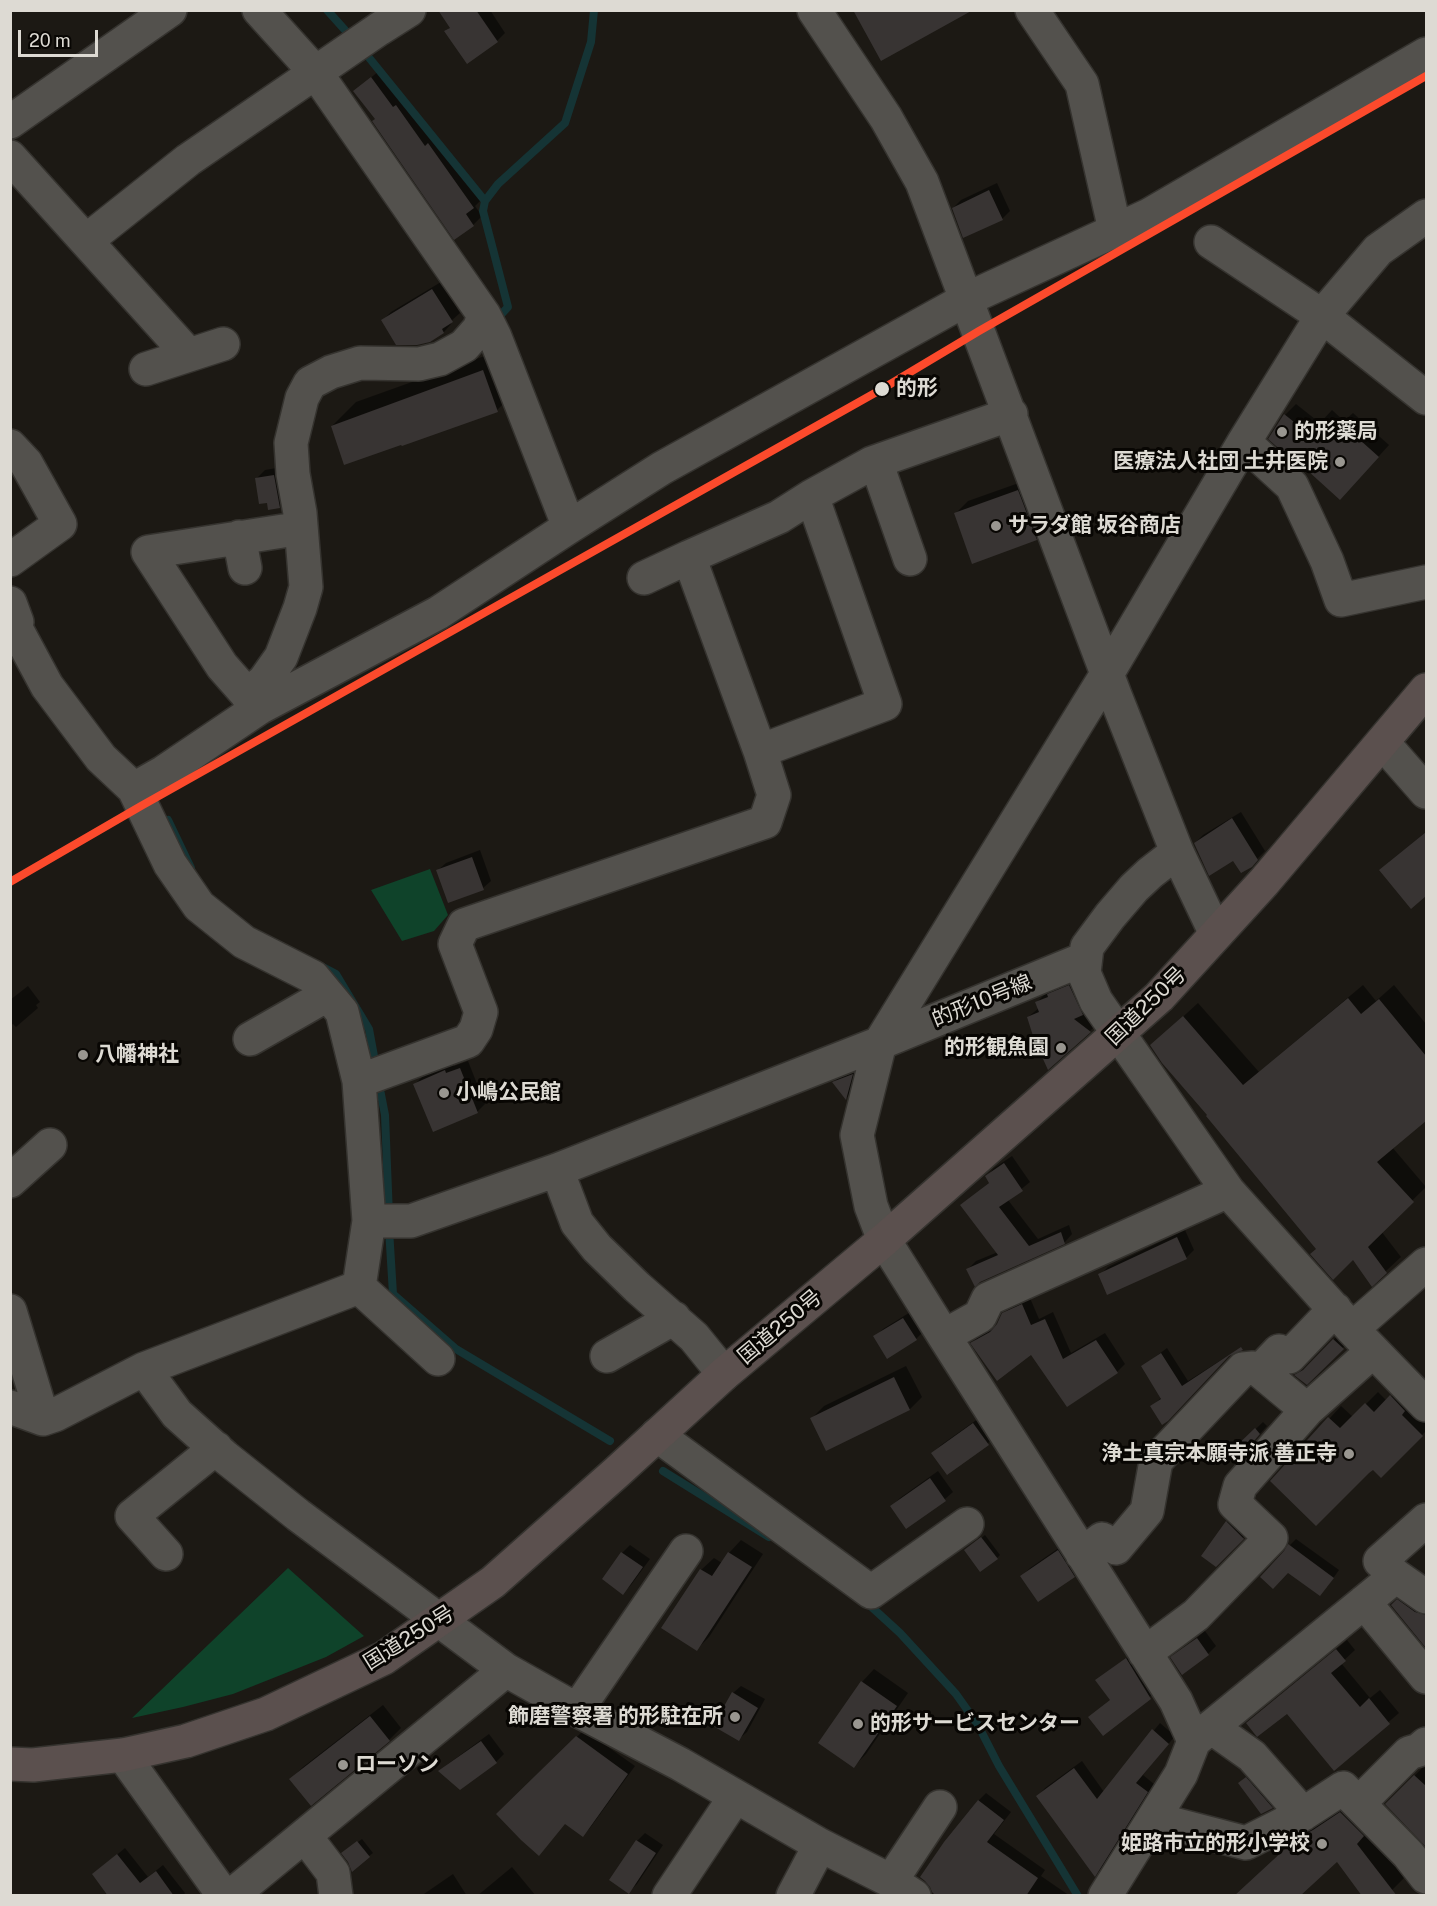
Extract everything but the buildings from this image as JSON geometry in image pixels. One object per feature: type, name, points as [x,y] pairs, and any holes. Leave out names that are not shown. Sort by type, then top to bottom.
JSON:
[{"type":"highway","name":"国道250号","points":[[10,1764],[33,1765],[123,1755],[186,1741],[266,1714],[384,1658],[493,1582],[724,1374],[884,1240],[1159,997],[1264,882],[1426,690]]},
{"type":"street","points":[[10,122],[170,10]]},
{"type":"street","points":[[259,10],[316,73],[490,326],[569,526]]},
{"type":"street","points":[[86,241],[188,159],[409,10]]},
{"type":"street","points":[[814,10],[886,118],[922,182],[1107,674],[1177,852],[1216,934]]},
{"type":"street","points":[[1032,10],[1082,84],[1115,230]]},
{"type":"street","points":[[134,789],[251,700],[438,613],[569,526],[662,468],[967,299],[1149,215],[1426,54]]},
{"type":"street","points":[[10,157],[188,354]]},
{"type":"street","points":[[1303,1814],[1252,1756],[1202,1734],[1176,1701],[884,1240],[871,1206],[857,1135],[880,1043],[1107,674],[1322,315],[1378,250],[1426,216]]},
{"type":"street","points":[[1211,242],[1322,315],[1425,392]]},
{"type":"street","points":[[251,700],[281,657],[306,587],[291,443],[302,398],[310,383],[331,372],[360,363],[419,364],[440,359],[464,346],[478,329],[490,326]]},
{"type":"street","points":[[146,369],[223,344]]},
{"type":"street","points":[[644,578],[779,517],[812,496],[876,462],[1011,414]]},
{"type":"street","points":[[1244,442],[1292,486],[1327,561],[1341,600],[1426,582]]},
{"type":"street","points":[[10,446],[26,463],[60,524],[10,560]]},
{"type":"street","points":[[876,462],[910,559]]},
{"type":"street","points":[[760,751],[885,704],[812,496]]},
{"type":"street","points":[[251,700],[222,666],[148,552],[242,553],[283,531]]},
{"type":"street","points":[[371,1076],[468,1041],[476,1029],[482,1012],[455,944],[464,924],[765,822],[774,795],[689,557]]},
{"type":"street","points":[[10,1407],[43,1419],[55,1415],[144,1369],[359,1287],[382,1221],[371,1076],[342,1012],[313,977],[244,942],[200,906],[170,864],[134,789],[101,758],[47,686],[13,620]]},
{"type":"street","points":[[1383,743],[1426,792]]},
{"type":"street","points":[[1177,852],[1150,873],[1116,909],[1087,947],[1084,973],[1096,1001],[1228,1191],[1353,1330],[1426,1404]]},
{"type":"street","name":"的形10号線","points":[[382,1221],[411,1221],[557,1170],[880,1043],[1084,959]]},
{"type":"street","points":[[250,1039],[327,995]]},
{"type":"street","points":[[10,1181],[50,1145]]},
{"type":"street","points":[[557,1170],[577,1223],[597,1248],[694,1337],[724,1374]]},
{"type":"street","points":[[944,1336],[980,1317],[988,1299],[1228,1191]]},
{"type":"street","points":[[1145,1653],[1196,1615],[1270,1538],[1235,1504],[1240,1486],[1307,1410],[1353,1330],[1426,1264]]},
{"type":"street","points":[[359,1287],[438,1359]]},
{"type":"street","points":[[10,1311],[43,1419]]},
{"type":"street","points":[[607,1356],[674,1318]]},
{"type":"street","points":[[1260,1371],[1279,1351],[1289,1357],[1353,1330]]},
{"type":"street","points":[[1082,1554],[1102,1539],[1116,1548],[1147,1511],[1156,1461],[1243,1369],[1253,1368],[1260,1371],[1307,1410]]},
{"type":"street","points":[[144,1369],[177,1414],[216,1448],[298,1515],[506,1670],[680,1764],[820,1845],[902,1888],[940,1807]]},
{"type":"street","points":[[657,1435],[871,1592],[967,1524]]},
{"type":"street","points":[[166,1554],[132,1516],[216,1448]]},
{"type":"street","points":[[1426,1520],[1380,1561],[1396,1576],[1426,1597]]},
{"type":"street","points":[[577,1710],[686,1551]]},
{"type":"street","points":[[1105,1896],[1181,1774],[1202,1734],[1396,1576]]},
{"type":"street","points":[[1364,1602],[1426,1677]]},
{"type":"street","points":[[231,1896],[506,1670]]},
{"type":"street","points":[[1359,1803],[1409,1753],[1419,1750],[1426,1744]]},
{"type":"street","points":[[123,1755],[224,1896]]},
{"type":"street","points":[[1154,1819],[1246,1843],[1303,1814],[1343,1788],[1408,1854],[1426,1876]]},
{"type":"street","points":[[669,1896],[735,1797]]},
{"type":"street","points":[[305,1836],[333,1873],[336,1896]]},
{"type":"street","points":[[793,1896],[820,1845]]},
{"type":"green space","points":[[430,869],[448,915],[434,931],[402,941],[371,890]]},
{"type":"green space","points":[[288,1568],[364,1636],[326,1657],[233,1694],[132,1718]]},
{"type":"waterway","points":[[327,10],[353,39]]},
{"type":"waterway","points":[[495,321],[508,307],[483,211],[485,201],[498,184],[565,123],[591,42],[594,10]]},
{"type":"waterway","points":[[362,49],[485,201]]},
{"type":"waterway","points":[[168,820],[191,868]]},
{"type":"waterway","points":[[319,965],[336,974],[369,1029],[376,1067]]},
{"type":"waterway","points":[[378,1079],[385,1115],[389,1216]]},
{"type":"waterway","points":[[389,1229],[393,1294],[456,1349],[610,1441]]},
{"type":"waterway","points":[[663,1471],[769,1537]]},
{"type":"waterway","points":[[865,1601],[900,1633],[956,1694],[978,1725],[999,1766],[1078,1896]]},
{"type":"transit line","points":[[10,882],[882,389],[979,331],[1426,76]]},
{"type":"place","name":"的形","points":[[882,389]]},
{"type":"place","name":"的形薬局","points":[[1282,432]]},
{"type":"place","name":"医療法人社団 土井医院","points":[[1340,462]]},
{"type":"place","name":"サラダ館 坂谷商店","points":[[996,526]]},
{"type":"place","name":"的形観魚園","points":[[1061,1048]]},
{"type":"place","name":"八幡神社","points":[[83,1055]]},
{"type":"place","name":"小嶋公民館","points":[[444,1093]]},
{"type":"place","name":"浄土真宗本願寺派 善正寺","points":[[1349,1454]]},
{"type":"place","name":"飾磨警察署 的形駐在所","points":[[735,1717]]},
{"type":"place","name":"的形サービスセンター","points":[[858,1724]]},
{"type":"place","name":"ローソン","points":[[343,1765]]},
{"type":"place","name":"姫路市立的形小学校","points":[[1322,1844]]}]
